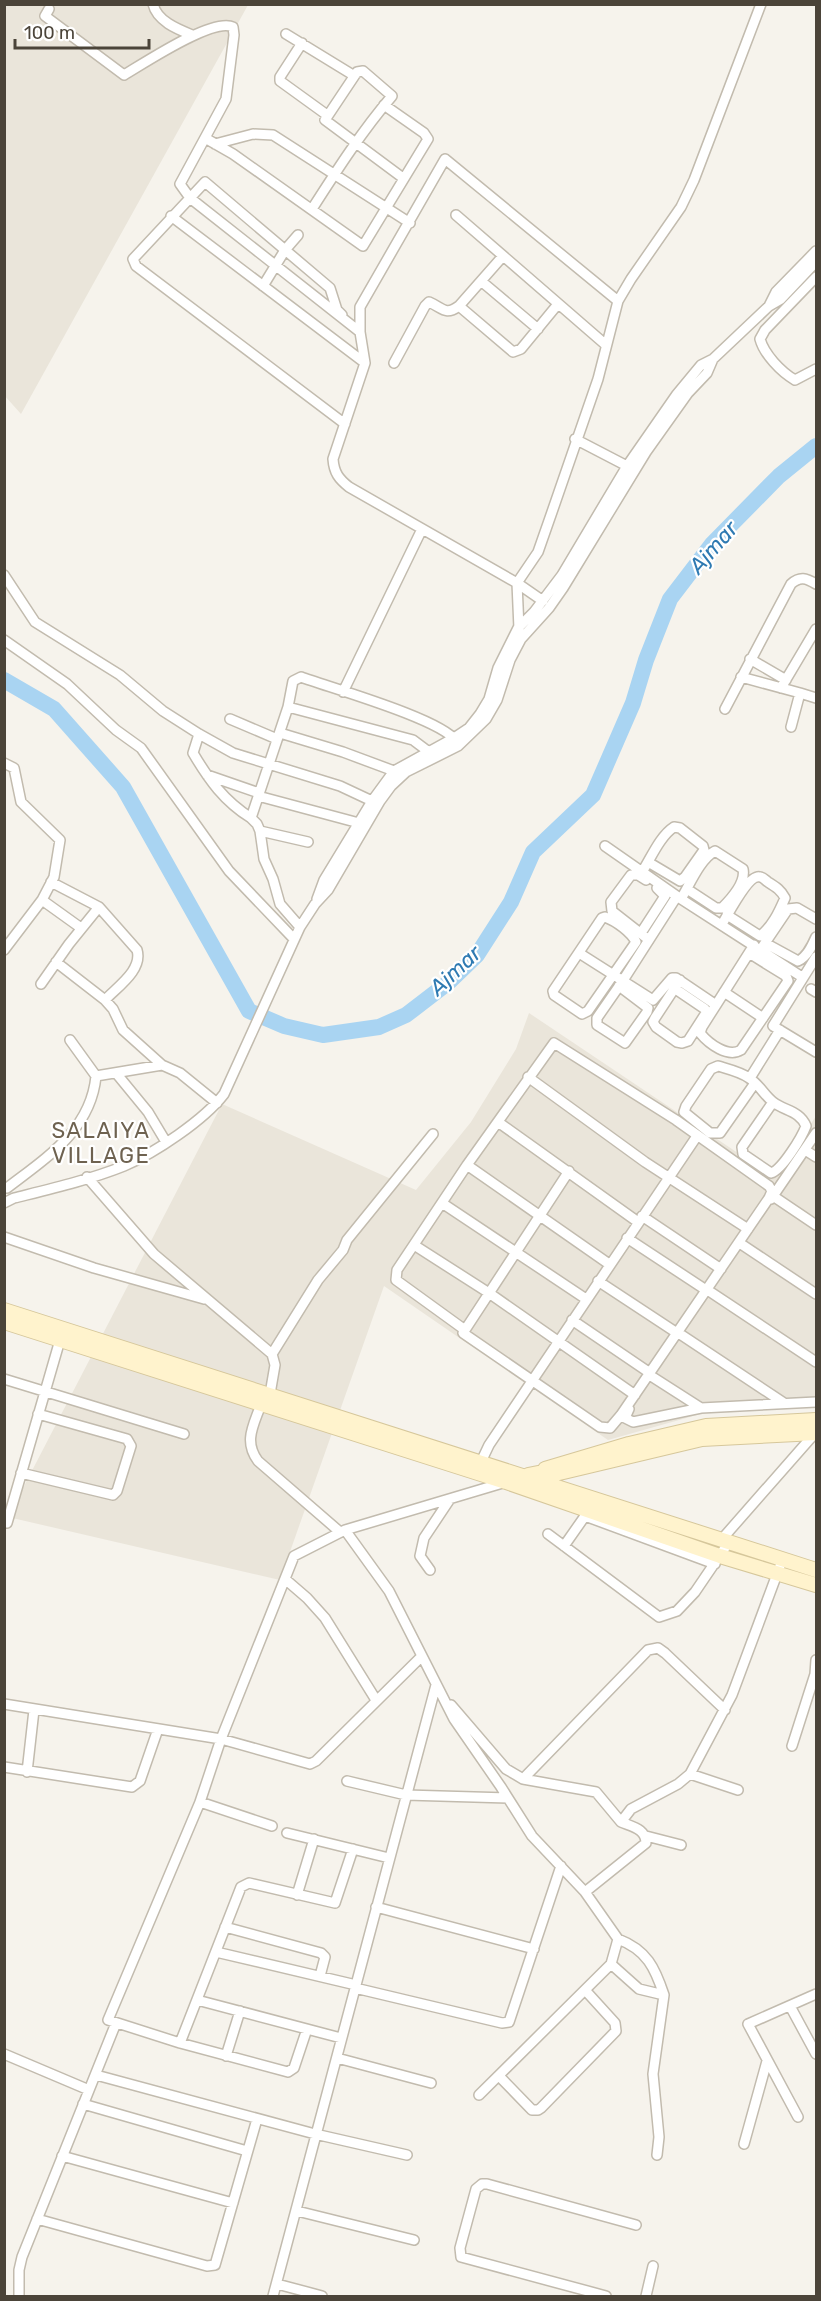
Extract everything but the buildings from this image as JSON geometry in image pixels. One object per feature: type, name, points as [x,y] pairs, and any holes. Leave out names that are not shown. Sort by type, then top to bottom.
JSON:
[{"type":"street","points":[[522,630],[517,583],[538,552],[598,379],[618,301],[681,207],[694,180],[761,4]]},
{"type":"street","points":[[152,5],[157,16],[192,35]]},
{"type":"street","points":[[49,9],[45,16],[124,75],[192,35],[226,25],[234,30],[226,99],[180,184],[190,198],[360,332]]},
{"type":"street","points":[[286,34],[353,75]]},
{"type":"street","points":[[302,42],[280,76],[280,81],[327,115]]},
{"type":"street","points":[[312,209],[335,174],[356,144],[392,94],[363,71],[357,72],[327,115],[326,120],[356,144],[403,178]]},
{"type":"street","points":[[205,138],[233,154],[363,246],[428,139],[427,135],[384,105]]},
{"type":"street","points":[[215,144],[253,134],[273,135],[410,223]]},
{"type":"street","points":[[543,601],[517,583],[339,479],[334,469],[333,459],[365,363],[360,332],[360,307],[445,159],[618,301]]},
{"type":"street","points":[[345,424],[136,266],[133,262],[134,256],[205,182],[330,288],[338,310],[360,332]]},
{"type":"street","points":[[456,215],[606,345]]},
{"type":"street","points":[[171,216],[365,363]]},
{"type":"street","points":[[263,286],[285,250],[298,235]]},
{"type":"street","points":[[769,306],[776,292],[816,251]]},
{"type":"street","points":[[394,363],[429,302],[451,312],[503,256]]},
{"type":"street","points":[[4,1203],[125,1165],[166,1142],[204,1116],[217,1103],[224,1094],[300,927],[315,904],[328,890],[380,801],[391,786],[406,772],[456,742],[485,707],[498,668],[562,575],[627,465],[707,373],[713,359],[769,306],[781,298],[816,262]]},
{"type":"street","points":[[816,277],[765,330],[760,339],[762,346],[775,363],[795,380],[816,369]]},
{"type":"street","points":[[481,281],[538,328]]},
{"type":"street","points":[[459,306],[513,352],[521,349],[558,304]]},
{"type":"street","points":[[576,439],[627,465]]},
{"type":"street","points":[[522,630],[549,608],[563,588],[643,449]]},
{"type":"street","points":[[343,692],[422,529]]},
{"type":"street","points":[[4,575],[35,622],[120,675],[163,711],[199,734],[233,753],[340,786],[372,801]]},
{"type":"street","points":[[725,709],[791,584],[803,578],[816,584]]},
{"type":"street","points":[[784,684],[816,631]]},
{"type":"street","points":[[4,640],[67,684],[116,730],[141,748],[230,870],[294,939]]},
{"type":"street","points":[[750,659],[784,684],[800,693],[816,698]]},
{"type":"street","points":[[250,818],[279,736],[293,681],[297,678],[301,677],[436,725],[456,742]]},
{"type":"street","points":[[741,677],[784,684]]},
{"type":"street","points":[[791,727],[800,693]]},
{"type":"street","points":[[288,707],[413,740],[429,752]]},
{"type":"street","points":[[230,719],[279,736],[343,752],[394,771]]},
{"type":"street","points":[[199,734],[193,753],[212,784],[234,808],[257,824],[264,860],[273,879],[280,904],[300,927]]},
{"type":"street","points":[[315,904],[324,879],[372,801],[394,771],[429,752],[456,742]]},
{"type":"street","points":[[4,763],[14,768],[21,802],[60,840],[54,877],[42,900],[4,950]]},
{"type":"street","points":[[207,775],[258,795],[359,823]]},
{"type":"street","points":[[642,872],[648,862],[665,836],[674,827],[680,828],[703,846],[704,850],[685,878],[680,881],[648,862]]},
{"type":"street","points":[[260,831],[308,842]]},
{"type":"street","points":[[605,846],[679,898],[802,977]]},
{"type":"street","points":[[579,953],[613,976],[621,984],[648,1008],[625,1043],[597,1025],[596,1022],[621,984],[649,940],[687,889],[709,854],[715,851],[744,869],[745,874],[737,890],[722,908],[716,908],[687,889]]},
{"type":"street","points":[[641,933],[665,897],[663,892],[638,875],[631,875],[611,902],[612,911],[649,940]]},
{"type":"street","points":[[722,924],[727,915],[753,878],[760,877],[782,891],[785,898],[780,910],[760,936],[727,915]]},
{"type":"street","points":[[51,882],[99,907],[136,950],[139,957],[136,967],[105,1000]]},
{"type":"street","points":[[42,900],[81,928]]},
{"type":"street","points":[[41,984],[99,907]]},
{"type":"street","points":[[757,947],[786,976],[788,981],[741,1050],[735,1054],[728,1053],[700,1033],[724,992],[757,947],[788,909],[797,908],[816,919]]},
{"type":"street","points":[[602,918],[610,918],[634,937],[636,942],[613,976],[588,1011],[582,1014],[553,991],[602,918]]},
{"type":"street","points":[[757,947],[798,961],[802,960],[816,937]]},
{"type":"street","points":[[816,957],[773,1026],[816,1052]]},
{"type":"street","points":[[56,962],[105,1000],[113,1009],[123,1030],[162,1065],[180,1073],[217,1103]]},
{"type":"street","points":[[621,984],[653,1000],[672,978],[705,1009],[706,1013],[688,1041],[682,1043],[656,1027],[653,1022],[677,984]]},
{"type":"street","points":[[677,984],[716,1005]]},
{"type":"street","points":[[724,992],[763,1018]]},
{"type":"street","points":[[773,1102],[742,1147],[743,1154],[771,1173],[782,1164],[806,1126],[798,1114],[773,1102],[752,1080],[718,1066],[711,1069],[686,1106],[684,1113],[710,1133],[720,1133],[752,1080],[780,1030]]},
{"type":"street","points":[[14,1198],[6,1187],[63,1145],[91,1103],[96,1076],[69,1040]]},
{"type":"street","points":[[465,1329],[396,1280],[397,1270],[467,1165],[554,1043],[769,1186],[772,1191],[708,1290]]},
{"type":"street","points":[[96,1076],[162,1065]]},
{"type":"street","points":[[117,1073],[148,1112],[166,1142]]},
{"type":"street","points":[[528,1077],[669,1177],[748,1229]]},
{"type":"street","points":[[498,1122],[568,1172],[721,1269]]},
{"type":"street","points":[[816,1133],[678,1333],[625,1418],[628,1422],[701,1408],[816,1402]]},
{"type":"street","points":[[272,1354],[318,1280],[343,1250],[347,1240],[433,1134]]},
{"type":"street","points":[[480,1464],[489,1445],[697,1136]]},
{"type":"street","points":[[805,1149],[816,1157]]},
{"type":"street","points":[[467,1165],[609,1264]]},
{"type":"street","points":[[568,1172],[463,1333],[600,1427],[610,1428],[651,1375]]},
{"type":"street","points":[[87,1177],[154,1254],[272,1354],[275,1365],[265,1399],[249,1439],[250,1450],[258,1461],[343,1531],[389,1591],[454,1719],[532,1836],[585,1892],[618,1939],[633,1945],[656,1971],[664,1995],[653,2074],[659,2137],[657,2155]]},
{"type":"street","points":[[773,1196],[816,1225]]},
{"type":"street","points":[[442,1203],[586,1299]]},
{"type":"street","points":[[4,1237],[94,1268],[209,1301]]},
{"type":"street","points":[[627,1238],[816,1362]]},
{"type":"street","points":[[741,1244],[816,1294]]},
{"type":"street","points":[[414,1245],[489,1293],[635,1395]]},
{"type":"street","points":[[598,1281],[784,1403]]},
{"type":"street","points":[[4,1310],[249,1394]]},
{"type":"street","points":[[572,1320],[701,1408]]},
{"type":"street","points":[[4,1322],[524,1477],[816,1570]]},
{"type":"street","points":[[5,1522],[60,1340]]},
{"type":"street","points":[[4,1379],[184,1434]]},
{"type":"street","points":[[265,1399],[506,1482],[718,1560]]},
{"type":"street","points":[[21,1473],[113,1495],[117,1491],[131,1446],[127,1439],[38,1414]]},
{"type":"street","points":[[307,2029],[294,2068],[288,2072],[180,2043],[108,2020],[200,1802],[221,1739],[294,1556],[343,1531],[538,1473],[550,1466],[584,1456],[706,1426],[816,1420]]},
{"type":"street","points":[[538,1473],[555,1474],[702,1439],[816,1432]]},
{"type":"street","points":[[548,1534],[659,1617],[677,1611],[695,1592],[718,1560],[726,1541],[816,1432]]},
{"type":"street","points":[[430,1570],[420,1556],[424,1538],[450,1499]]},
{"type":"street","points":[[564,1546],[585,1516],[718,1560],[778,1573],[816,1585]]},
{"type":"street","points":[[621,1822],[631,1809],[678,1784],[690,1774],[725,1710],[783,1558]]},
{"type":"street","points":[[285,1579],[325,1618],[376,1701]]},
{"type":"street","points":[[524,1779],[648,1650],[658,1648],[725,1710]]},
{"type":"street","points":[[4,1704],[221,1739],[310,1764],[421,1657]]},
{"type":"street","points":[[792,1746],[815,1674],[816,1660]]},
{"type":"street","points":[[273,2296],[436,1685]]},
{"type":"street","points":[[452,1705],[506,1769],[524,1779],[596,1792],[621,1822],[643,1831],[646,1843],[585,1892]]},
{"type":"street","points":[[27,1772],[34,1710]]},
{"type":"street","points":[[4,1767],[132,1786],[140,1781],[158,1729]]},
{"type":"street","points":[[690,1774],[738,1790]]},
{"type":"street","points":[[347,1781],[406,1795],[508,1798]]},
{"type":"street","points":[[200,1802],[272,1826]]},
{"type":"street","points":[[287,1833],[389,1858]]},
{"type":"street","points":[[646,1836],[681,1845]]},
{"type":"street","points":[[297,1895],[314,1839]]},
{"type":"street","points":[[180,2043],[241,1887],[244,1884],[335,1903],[353,1849]]},
{"type":"street","points":[[216,1952],[506,2024],[512,2018],[561,1866]]},
{"type":"street","points":[[376,1907],[534,1949]]},
{"type":"street","points":[[225,1927],[321,1953],[325,1957],[320,1976]]},
{"type":"street","points":[[479,2095],[611,1964],[618,1939]]},
{"type":"street","points":[[611,1964],[639,1989],[664,1995]]},
{"type":"street","points":[[499,2076],[532,2110],[541,2108],[616,2031],[615,2023],[585,1990]]},
{"type":"street","points":[[798,2117],[748,2024],[816,1994]]},
{"type":"street","points":[[197,2000],[341,2037]]},
{"type":"street","points":[[790,2006],[816,2054]]},
{"type":"street","points":[[226,2056],[240,2011]]},
{"type":"street","points":[[19,2296],[20,2264],[116,2023]]},
{"type":"street","points":[[4,2054],[89,2090]]},
{"type":"street","points":[[337,2058],[431,2083]]},
{"type":"street","points":[[744,2144],[767,2061]]},
{"type":"street","points":[[96,2076],[315,2134],[407,2155]]},
{"type":"street","points":[[83,2104],[247,2151]]},
{"type":"street","points":[[37,2219],[211,2266],[217,2262],[257,2119]]},
{"type":"street","points":[[63,2156],[233,2203]]},
{"type":"street","points":[[606,2296],[461,2257],[460,2248],[476,2189],[482,2184],[487,2184],[636,2225]]},
{"type":"street","points":[[297,2211],[414,2240]]},
{"type":"street","points":[[646,2296],[653,2266]]},
{"type":"street","points":[[277,2284],[322,2296]]},
{"type":"shaded area","points":[[4,5],[248,5],[21,414],[4,395]]},
{"type":"shaded area","points":[[529,1013],[775,1178],[816,1116],[816,1403],[704,1413],[608,1440],[384,1286],[280,1580],[8,1517],[222,1104],[416,1190],[471,1122],[516,1049]]},
{"type":"waterway","name":"Ajmar","points":[[4,680],[54,709],[123,787],[249,1011],[284,1026],[323,1035],[379,1027],[406,1015],[449,982],[477,955],[511,902],[533,852],[593,795],[633,703],[646,660],[670,599],[712,544],[779,476],[816,446]]},
{"type":"district","name":"SALAIYA VILLAGE","points":[[101,1142]]}]
